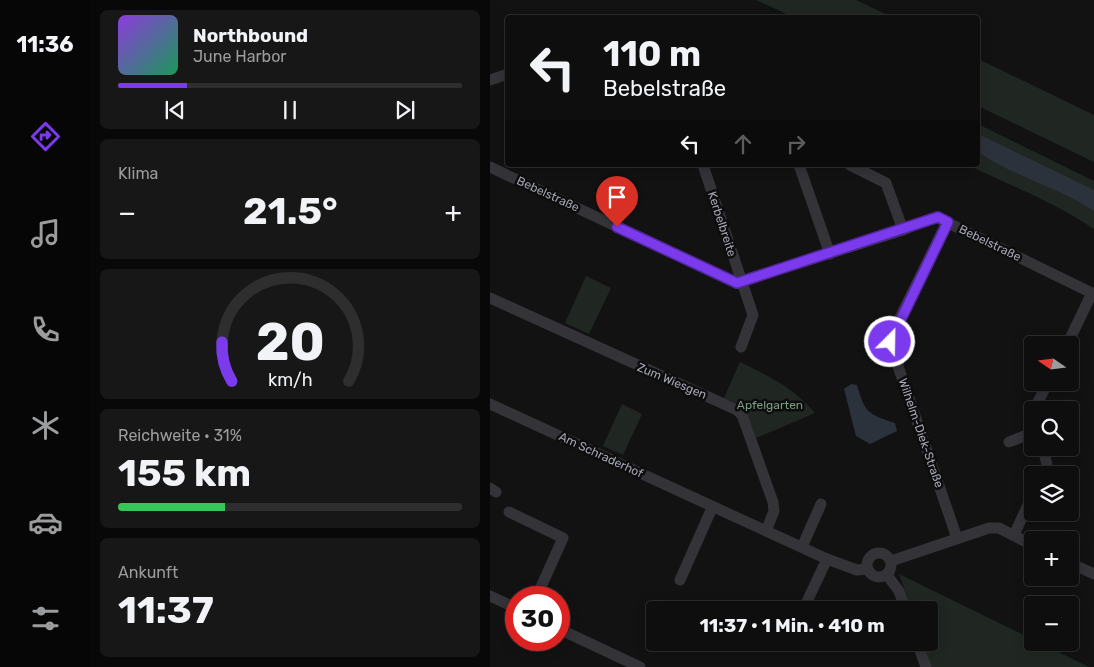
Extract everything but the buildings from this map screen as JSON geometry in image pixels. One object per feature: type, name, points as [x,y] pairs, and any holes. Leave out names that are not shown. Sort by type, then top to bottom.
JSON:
[{"type":"street","points":[[490,80],[505,75]]},
{"type":"street","name":"Bebelstraße","points":[[490,167],[737,283],[903,230],[936,217],[1093,294]]},
{"type":"street","name":"Kerbelbreite","points":[[703,167],[741,283]]},
{"type":"street","points":[[800,167],[830,254]]},
{"type":"street","points":[[854,167],[886,183],[903,230]]},
{"type":"street","name":"Wilhelm-Diek-Straße","points":[[948,222],[890,340],[957,538]]},
{"type":"street","points":[[741,283],[753,315],[741,347]]},
{"type":"street","points":[[1072,336],[1093,294]]},
{"type":"street","name":"Zum Wiesgen","points":[[490,298],[737,410],[742,415],[773,502],[772,516],[766,531]]},
{"type":"street","name":"Am Schraderhof","points":[[490,404],[712,508],[827,559],[857,570],[867,569],[873,576],[883,577],[887,575]]},
{"type":"street","points":[[1009,442],[1024,436]]},
{"type":"street","points":[[802,547],[821,504]]},
{"type":"street","points":[[680,580],[712,508]]},
{"type":"street","points":[[509,512],[563,538],[541,586]]},
{"type":"street","points":[[1014,535],[1024,513]]},
{"type":"street","points":[[891,561],[989,528],[999,528],[1024,541]]},
{"type":"street","points":[[867,569],[868,560],[876,554],[887,556],[891,561],[891,568],[887,575],[898,588],[903,601]]},
{"type":"street","points":[[807,601],[827,559]]},
{"type":"street","points":[[1079,566],[1094,574]]},
{"type":"street","points":[[490,596],[505,603]]},
{"type":"street","points":[[570,634],[640,667]]},
{"type":"street","points":[[920,651],[926,667]]},
{"type":"green space","points":[[756,0],[856,0],[888,15],[789,15]]},
{"type":"green space","points":[[980,60],[1094,115],[1094,162],[980,107]]},
{"type":"green space","points":[[980,125],[1094,181],[1094,229],[1048,202],[972,167],[980,167]]},
{"type":"green space","points":[[586,276],[611,288],[589,334],[565,323]]},
{"type":"green space","name":"Apfelgarten","points":[[740,362],[790,390],[815,413],[756,438],[744,406],[724,398]]},
{"type":"green space","points":[[622,404],[642,414],[623,455],[603,446]]},
{"type":"green space","points":[[899,574],[1024,635],[1024,651],[1056,651],[1089,667],[931,667],[926,651],[938,651],[938,601],[909,601]]},
{"type":"shaded area","points":[[980,135],[1094,190],[1094,211],[1080,202],[992,161],[980,153]]},
{"type":"shaded area","points":[[851,384],[857,385],[865,407],[873,414],[895,423],[897,431],[870,444],[856,436],[844,389]]},
{"type":"route","points":[[617,227],[737,283],[741,283],[938,217],[948,222],[890,338],[890,342]]}]
